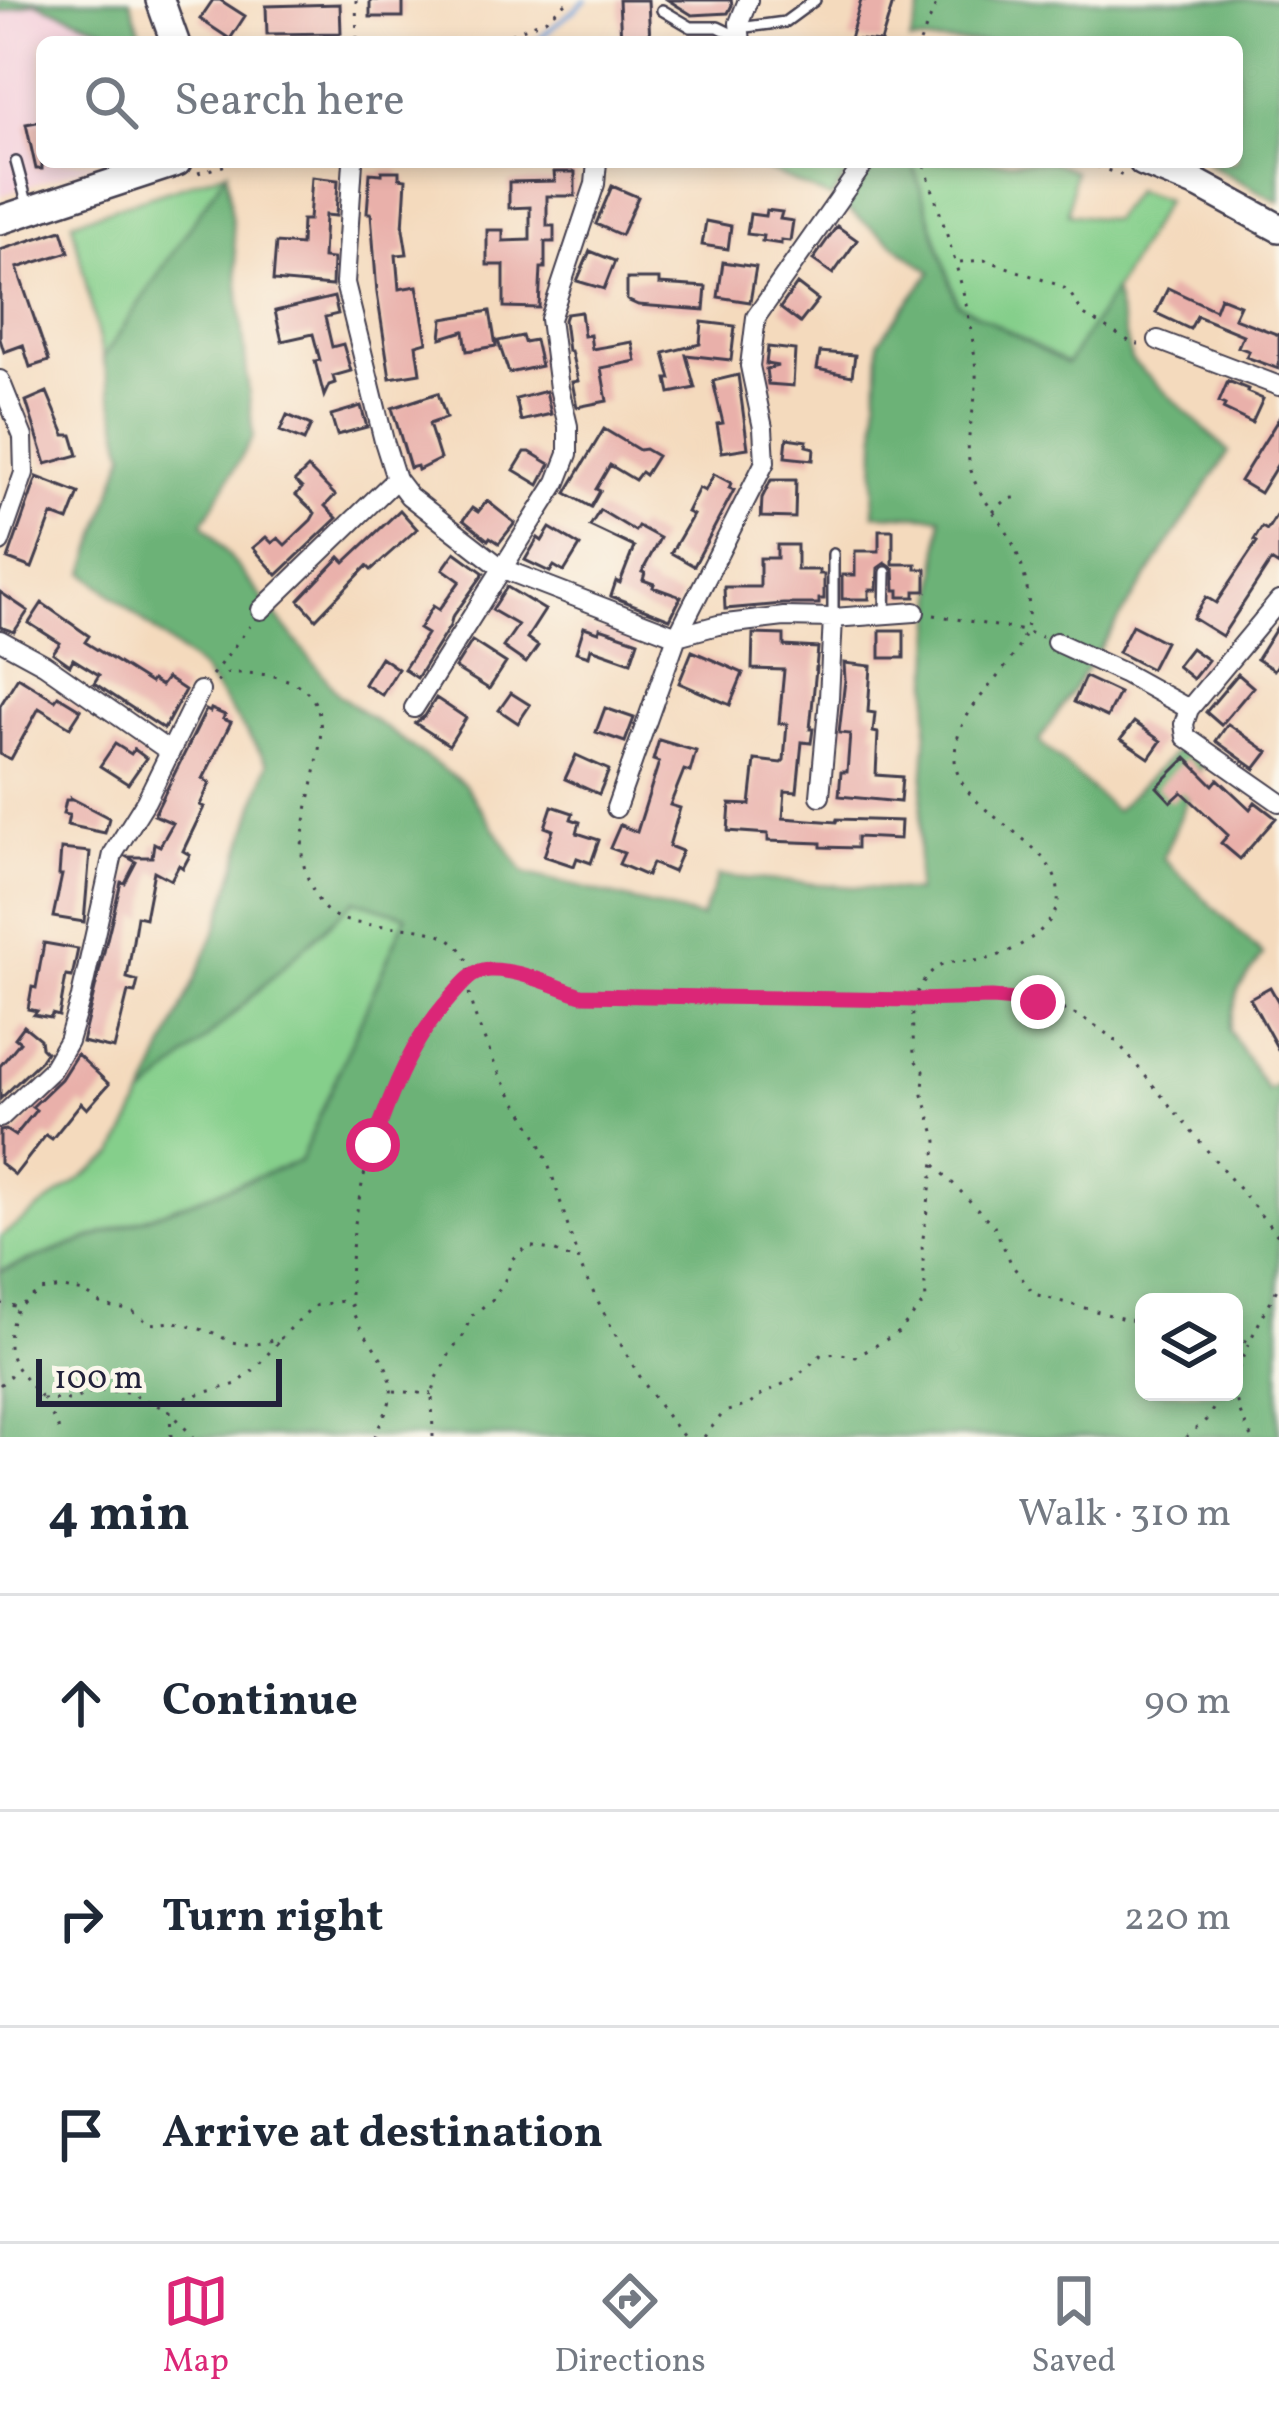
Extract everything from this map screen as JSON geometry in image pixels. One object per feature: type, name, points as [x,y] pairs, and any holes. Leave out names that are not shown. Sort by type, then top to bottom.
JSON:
[{"type":"street","points":[[160,0],[173,36]]},
{"type":"street","points":[[740,36],[748,0]]},
{"type":"street","points":[[0,220],[159,168]]},
{"type":"street","points":[[353,168],[345,283],[384,441],[396,479],[409,496],[503,569],[677,636],[784,617],[915,612]]},
{"type":"street","points":[[414,708],[557,482],[568,454],[568,426],[550,319],[596,168]]},
{"type":"street","points":[[616,808],[677,636],[765,462],[764,428],[750,366],[756,317],[861,168]]},
{"type":"street","points":[[1158,168],[1279,228]]},
{"type":"street","points":[[1158,340],[1279,386]]},
{"type":"street","points":[[0,380],[23,437],[24,473],[0,542]]},
{"type":"street","points":[[262,610],[396,479]]},
{"type":"street","points":[[1279,601],[1189,709],[1184,724],[1186,737],[1279,802]]},
{"type":"street","points":[[820,796],[833,618]]},
{"type":"street","points":[[1056,642],[1189,709]]},
{"type":"street","points":[[2,649],[44,664],[169,751]]},
{"type":"street","points":[[0,1118],[51,1070],[68,1041],[113,854],[146,801],[200,692]]},
{"type":"lane","points":[[662,10],[692,27],[718,27],[740,36],[785,22],[815,0]]},
{"type":"lane","points":[[16,162],[29,212]]},
{"type":"lane","points":[[833,554],[833,618]]},
{"type":"lane","points":[[884,614],[886,572]]},
{"type":"path","points":[[356,0],[357,36]]},
{"type":"path","points":[[504,36],[545,20],[569,0]]},
{"type":"path","points":[[923,36],[938,0]]},
{"type":"path","points":[[704,1437],[724,1412],[749,1405],[795,1378],[821,1355],[856,1357],[899,1332],[926,1300],[922,1245],[937,1142],[923,1095],[924,1071],[914,1059],[914,1000],[934,968],[1015,949],[1043,928],[1058,904],[1055,878],[1047,866],[959,782],[955,761],[966,715],[1017,651],[1029,615],[1024,574],[1010,538],[975,485],[968,463],[976,377],[968,306],[926,168]]},
{"type":"path","points":[[957,263],[986,260],[1058,285],[1068,290],[1084,315],[1134,344],[1158,340]]},
{"type":"path","points":[[993,512],[1007,499],[1021,497]]},
{"type":"path","points":[[200,692],[262,610]]},
{"type":"path","points":[[915,612],[1024,631],[1056,642]]},
{"type":"path","points":[[200,692],[228,673],[278,674],[303,687],[317,707],[322,740],[302,852],[320,905],[341,920],[440,934],[456,943],[466,957],[472,974],[469,996],[495,1065],[537,1136],[579,1262],[629,1361],[684,1437]]},
{"type":"path","points":[[374,1437],[392,1391],[387,1368],[355,1321],[350,1300],[363,1183],[404,1063],[430,1019],[472,974],[492,970],[581,995],[992,998],[1067,1009],[1096,1024],[1118,1043],[1279,1237]]},
{"type":"path","points":[[934,1164],[994,1226],[1012,1265],[1034,1294],[1135,1321]]},
{"type":"path","points":[[433,1437],[432,1394],[437,1378],[471,1316],[506,1280],[512,1259],[528,1246],[579,1262]]},
{"type":"path","points":[[1243,1357],[1279,1285]]},
{"type":"path","points":[[63,1437],[42,1399],[5,1352],[8,1327],[19,1307],[40,1291],[84,1292],[103,1305],[132,1311],[150,1324],[175,1322],[231,1342],[268,1344],[280,1338]]},
{"type":"path","points":[[171,1437],[170,1411],[177,1400],[237,1384],[313,1306],[350,1300]]},
{"type":"path","points":[[0,1303],[19,1307]]},
{"type":"path","points":[[1243,1339],[1250,1343]]},
{"type":"path","points":[[0,1385],[16,1370]]},
{"type":"path","points":[[42,1399],[72,1400],[96,1390],[127,1392],[170,1411],[193,1437]]},
{"type":"path","points":[[392,1391],[432,1394]]},
{"type":"path","points":[[1186,1437],[1218,1401]]},
{"type":"path","points":[[1237,1401],[1252,1437]]},
{"type":"shaded area","points":[[35,2],[122,36],[36,36],[36,168],[82,168],[0,196],[0,13]]},
{"type":"green space","points":[[0,0],[130,0],[142,36],[122,36],[36,2],[0,13]]},
{"type":"green space","points":[[923,0],[1279,0],[1279,202],[1216,168],[1243,168],[1243,36],[912,36]]},
{"type":"green space","points":[[763,168],[852,168],[831,198]]},
{"type":"green space","points":[[873,168],[914,168],[957,303],[1067,364],[1114,291],[1131,360],[1229,452],[1039,741],[1115,811],[1181,746],[1203,763],[1163,858],[1263,955],[1238,990],[1229,1030],[1268,1091],[1279,1084],[1279,1437],[0,1437],[0,1272],[300,1161],[406,916],[355,900],[143,1098],[218,926],[268,763],[201,669],[85,573],[125,453],[103,358],[227,171],[253,437],[203,523],[339,695],[465,785],[524,873],[701,918],[718,876],[916,892],[941,517],[874,514],[879,341],[931,272],[845,208]]},
{"type":"green space","points":[[914,168],[1067,168],[1074,171],[1068,214],[1112,220],[1135,190],[1166,200],[1068,364],[957,303]]},
{"type":"green space","points":[[227,171],[103,358],[72,222]]},
{"type":"green space","points":[[355,900],[407,915],[300,1161],[0,1271],[0,1237],[115,1154],[143,1098]]},
{"type":"building","points":[[213,0],[245,16],[232,36],[200,19]]},
{"type":"building","points":[[370,0],[403,0],[403,17],[370,17]]},
{"type":"building","points":[[619,0],[648,0],[650,36],[621,36]]},
{"type":"building","points":[[668,0],[731,0],[732,5],[728,13],[692,15]]},
{"type":"building","points":[[861,0],[894,0],[883,36],[851,36]]},
{"type":"building","points":[[340,4],[341,33],[267,34],[266,6]]},
{"type":"building","points":[[36,122],[36,168],[42,169],[36,169],[26,124]]},
{"type":"building","points":[[399,171],[399,178],[406,179],[403,229],[407,254],[396,255],[399,289],[417,286],[427,342],[416,345],[420,373],[390,378],[371,213],[367,213],[370,173]]},
{"type":"building","points":[[554,172],[575,172],[575,196],[547,196],[547,226],[554,226],[554,242],[545,242],[539,308],[504,307],[504,265],[487,265],[487,230],[503,230],[503,241],[530,240],[530,207],[509,208],[509,182],[555,181]]},
{"type":"building","points":[[312,177],[338,180],[336,216],[325,215],[323,258],[333,259],[332,286],[273,281],[276,243],[301,245],[302,220],[309,220]]},
{"type":"building","points":[[612,186],[638,197],[621,235],[596,224]]},
{"type":"building","points":[[766,210],[782,212],[780,219],[793,221],[790,241],[762,241],[763,236],[747,234],[750,214],[765,216]]},
{"type":"building","points":[[706,221],[731,226],[728,249],[702,245]]},
{"type":"building","points":[[837,226],[857,240],[833,274],[813,260]]},
{"type":"building","points":[[62,230],[69,252],[17,268],[49,361],[30,367],[23,345],[4,352],[0,339],[0,250]]},
{"type":"building","points":[[590,251],[615,261],[604,289],[577,281]]},
{"type":"building","points":[[723,262],[756,267],[750,302],[718,297]]},
{"type":"building","points":[[627,279],[706,287],[704,310],[638,305],[627,300]]},
{"type":"building","points":[[797,284],[818,300],[800,323],[780,308]]},
{"type":"building","points":[[1168,288],[1215,310],[1220,297],[1240,305],[1234,318],[1279,335],[1279,369],[1246,357],[1249,351],[1238,347],[1243,335],[1197,316],[1190,329],[1156,313]]},
{"type":"building","points":[[334,297],[338,314],[325,317],[332,347],[343,344],[351,371],[333,376],[335,383],[324,396],[313,334],[282,341],[275,311]]},
{"type":"building","points":[[490,311],[496,346],[467,351],[464,331],[441,338],[443,319]]},
{"type":"building","points":[[581,312],[584,336],[590,335],[592,349],[632,342],[636,361],[601,368],[607,401],[577,407],[572,382],[578,381],[564,320],[566,314]]},
{"type":"building","points":[[702,322],[735,326],[731,360],[686,355],[695,388],[670,393],[664,353],[700,344]]},
{"type":"building","points":[[522,336],[524,342],[535,340],[541,366],[509,373],[498,341]]},
{"type":"building","points":[[768,347],[795,350],[793,386],[768,384],[766,369],[778,366],[766,364]]},
{"type":"building","points":[[820,352],[855,355],[852,376],[817,369]]},
{"type":"building","points":[[738,375],[748,448],[722,452],[717,424],[723,423],[713,381]]},
{"type":"building","points":[[1228,381],[1263,399],[1252,423],[1223,409],[1225,405],[1219,402]]},
{"type":"building","points":[[546,391],[551,414],[521,421],[516,399]]},
{"type":"building","points":[[47,392],[78,455],[46,464],[26,401]]},
{"type":"building","points":[[438,393],[446,418],[429,424],[440,459],[418,470],[417,466],[410,468],[392,408]]},
{"type":"building","points":[[361,406],[367,427],[337,435],[331,415]]},
{"type":"building","points":[[287,415],[311,425],[304,441],[280,431]]},
{"type":"building","points":[[1279,418],[1279,462],[1260,493],[1240,481]]},
{"type":"building","points":[[604,429],[657,456],[645,475],[641,472],[635,480],[610,465],[591,507],[566,493]]},
{"type":"building","points":[[787,438],[807,441],[806,446],[814,448],[813,460],[785,457]]},
{"type":"building","points":[[525,452],[550,464],[539,485],[514,470]]},
{"type":"building","points":[[308,468],[335,495],[325,506],[337,518],[277,575],[253,548],[266,537],[272,543],[278,538],[285,545],[311,520],[315,513],[296,495],[302,488],[295,481]]},
{"type":"building","points":[[714,474],[734,490],[694,566],[671,553],[693,515],[687,512],[699,488],[705,491]]},
{"type":"building","points":[[37,477],[79,493],[68,521],[52,515],[32,568],[8,559]]},
{"type":"building","points":[[771,480],[796,480],[795,518],[761,517],[762,498]]},
{"type":"building","points":[[487,501],[515,523],[499,543],[463,520],[472,508],[478,512]]},
{"type":"building","points":[[400,510],[417,529],[371,570],[367,566],[316,619],[299,600],[340,557],[345,562]]},
{"type":"building","points":[[600,510],[635,531],[638,526],[660,538],[642,572],[643,580],[653,587],[681,597],[670,619],[611,596],[634,547],[590,526]]},
{"type":"building","points":[[1279,511],[1279,566],[1271,561],[1222,636],[1193,618],[1206,597],[1216,603],[1262,527],[1267,530]]},
{"type":"building","points":[[550,528],[580,546],[564,572],[554,566],[550,572],[525,560]]},
{"type":"building","points":[[879,530],[893,530],[893,564],[926,569],[926,591],[899,597],[894,569],[885,563],[878,568],[877,590],[869,590],[869,599],[842,599],[842,575],[855,575],[855,551],[879,551]]},
{"type":"building","points":[[777,545],[797,545],[797,570],[824,574],[824,599],[819,604],[725,609],[724,587],[760,587],[760,558],[777,558]]},
{"type":"building","points":[[455,552],[484,573],[417,678],[404,669],[427,634],[419,629],[433,606],[439,610],[460,581],[443,569]]},
{"type":"building","points":[[507,587],[545,610],[527,638],[538,646],[526,663],[503,647],[518,625],[492,610]]},
{"type":"building","points":[[0,592],[28,611],[14,632],[0,627]]},
{"type":"building","points":[[42,603],[89,636],[85,642],[150,683],[161,686],[167,678],[185,690],[164,729],[94,683],[99,675],[53,653],[60,643],[29,623]]},
{"type":"building","points":[[1279,624],[1279,663],[1274,670],[1257,659]]},
{"type":"building","points":[[1132,625],[1165,642],[1151,669],[1118,652]]},
{"type":"building","points":[[584,627],[638,641],[631,662],[591,648],[589,656],[576,652]]},
{"type":"building","points":[[880,630],[904,630],[904,658],[880,658]]},
{"type":"building","points":[[753,634],[784,635],[784,646],[818,648],[811,743],[802,742],[797,792],[785,791],[783,818],[901,821],[900,839],[857,837],[857,848],[821,847],[821,843],[768,841],[768,834],[728,831],[730,804],[750,805],[755,760],[784,760],[787,724],[779,723],[784,670],[752,669]]},
{"type":"building","points":[[472,641],[506,663],[489,689],[455,668]]},
{"type":"building","points":[[1191,648],[1208,660],[1193,679],[1177,666]]},
{"type":"building","points":[[692,651],[743,673],[730,705],[679,683]]},
{"type":"building","points":[[381,657],[398,669],[382,695],[364,684]]},
{"type":"building","points":[[844,663],[871,666],[868,712],[875,713],[873,732],[878,733],[876,775],[902,777],[900,802],[839,796],[841,772],[847,772],[850,734],[839,733]]},
{"type":"building","points":[[1238,674],[1253,687],[1221,725],[1206,712]]},
{"type":"building","points":[[18,677],[81,710],[70,727],[39,708],[11,759],[0,754],[0,706]]},
{"type":"building","points":[[1085,677],[1119,693],[1107,717],[1074,702]]},
{"type":"building","points":[[511,693],[530,705],[518,723],[499,710]]},
{"type":"building","points":[[436,698],[466,718],[449,745],[415,723]]},
{"type":"building","points":[[605,708],[634,718],[625,742],[596,732]]},
{"type":"building","points":[[206,710],[231,722],[203,779],[210,783],[200,805],[204,807],[183,851],[190,855],[171,880],[154,871],[145,918],[137,916],[127,978],[138,981],[135,993],[128,992],[114,1049],[82,1042],[121,882],[125,883],[136,862],[127,857],[152,857],[154,843],[160,846],[173,823],[154,815]]},
{"type":"building","points":[[1134,722],[1161,741],[1149,758],[1121,739]]},
{"type":"building","points":[[1228,724],[1268,752],[1255,769],[1216,741]]},
{"type":"building","points":[[659,740],[696,751],[690,772],[684,770],[670,805],[680,808],[669,846],[682,851],[673,872],[652,863],[647,876],[619,864],[624,853],[610,848],[620,825],[637,832],[659,762],[653,760]]},
{"type":"building","points":[[115,744],[146,758],[128,784],[100,766]]},
{"type":"building","points":[[576,755],[609,770],[599,794],[565,779]]},
{"type":"building","points":[[1186,758],[1213,785],[1218,779],[1250,809],[1255,802],[1276,818],[1240,859],[1221,843],[1228,835],[1182,792],[1171,802],[1157,787]]},
{"type":"building","points":[[71,798],[109,818],[105,833],[67,825],[69,815],[63,814]]},
{"type":"building","points":[[552,806],[573,813],[571,819],[580,822],[577,833],[599,840],[591,863],[577,858],[574,866],[544,856],[553,830],[545,827]]},
{"type":"building","points":[[61,849],[90,852],[84,922],[53,917],[62,875]]},
{"type":"building","points":[[44,943],[78,949],[72,977],[66,976],[59,1016],[52,1014],[51,1018],[28,1009]]},
{"type":"building","points":[[1270,987],[1279,1003],[1279,1051],[1250,998]]},
{"type":"building","points":[[24,1026],[40,1039],[46,1052],[0,1099],[0,1066],[20,1042],[15,1038]]},
{"type":"building","points":[[77,1054],[109,1084],[87,1109],[81,1103],[52,1139],[46,1135],[15,1175],[0,1163],[0,1131],[15,1136],[36,1110],[32,1107],[61,1079]]},
{"type":"waterway","points":[[542,36],[586,0]]},
{"type":"route","points":[[373,1145],[404,1063],[430,1019],[472,974],[492,970],[581,995],[614,997],[937,997],[1038,1002]]}]
